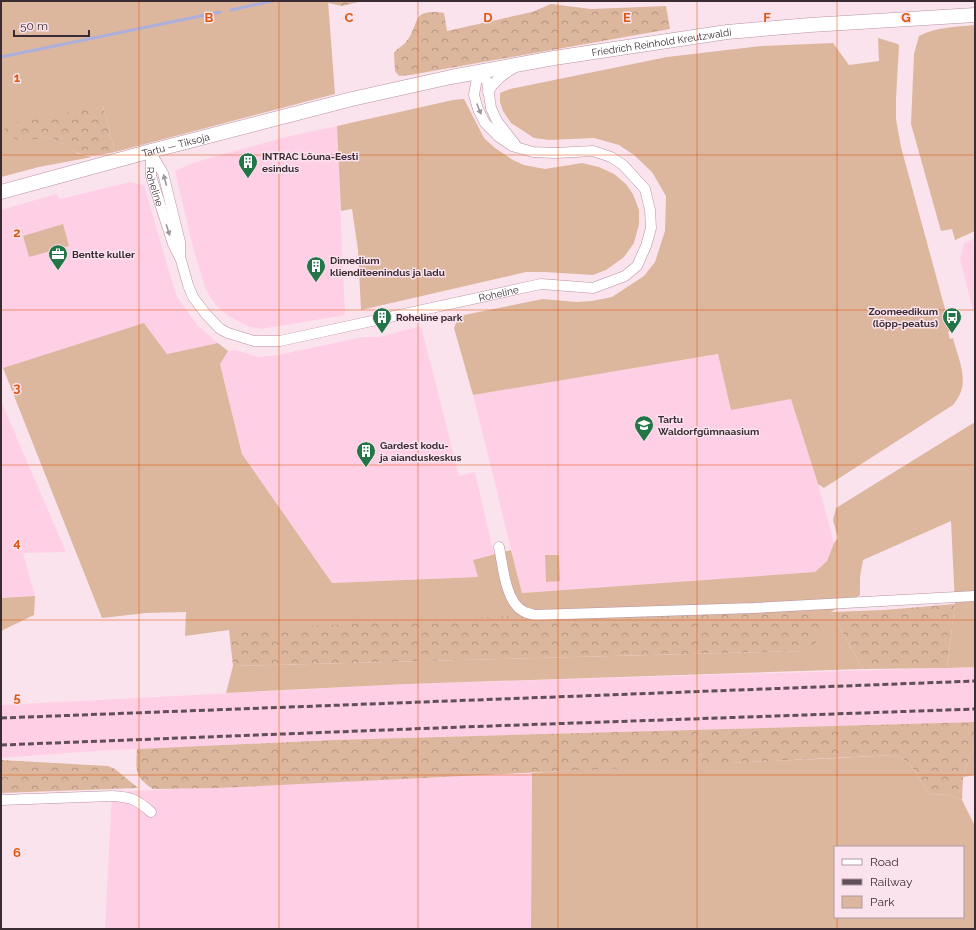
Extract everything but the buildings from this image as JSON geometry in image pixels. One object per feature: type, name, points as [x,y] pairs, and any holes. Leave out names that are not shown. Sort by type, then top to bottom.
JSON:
[{"type":"main road","name":"Friedrich Reinhold Kreutzwaldi","points":[[352,99],[451,76],[727,32],[810,25],[975,15]]},
{"type":"main road","name":"Tartu — Tiksoja","points":[[1,192],[151,151],[352,99]]},
{"type":"street","points":[[488,92],[501,75],[520,64]]},
{"type":"street","points":[[478,72],[487,81],[491,108],[496,121],[507,136],[519,148]]},
{"type":"street","name":"Roheline","points":[[151,151],[163,173],[180,242],[181,260],[188,285],[205,313],[220,329],[243,339],[267,342],[280,341],[541,284],[593,288],[625,276],[637,266],[646,246],[651,228],[650,210],[645,188],[623,165],[611,157],[593,151],[555,153],[534,152],[512,146],[499,137],[485,123],[478,109],[474,95],[478,72]]},
{"type":"street","points":[[499,547],[509,596],[514,604],[523,611],[535,615],[754,608],[975,596]]},
{"type":"street","points":[[1,800],[112,796],[131,797],[151,812]]},
{"type":"shaded area","points":[[337,126],[345,315],[261,329],[247,326],[227,315],[215,304],[205,288],[193,247],[175,171],[209,158],[290,136]]},
{"type":"shaded area","points":[[130,182],[144,185],[176,295],[197,325],[218,343],[167,354],[144,323],[1,369],[1,210],[56,194],[60,199]]},
{"type":"shaded area","points":[[975,238],[975,318],[960,259],[964,243]]},
{"type":"shaded area","points":[[421,326],[459,476],[475,472],[494,555],[473,560],[478,577],[332,583],[242,454],[220,363],[228,351],[235,350],[259,357],[278,355],[363,337],[379,337]]},
{"type":"shaded area","name":"Tartu Waldorfgümnaasium","points":[[775,345],[818,484],[834,543],[827,561],[815,572],[522,593],[473,395]]},
{"type":"shaded area","points":[[1,401],[66,552],[23,553],[35,596],[1,598]]},
{"type":"shaded area","points":[[975,667],[975,722],[334,740],[95,751],[1,758],[1,705],[407,684]]},
{"type":"shaded area","points":[[532,773],[531,929],[105,929],[112,792]]},
{"type":"green space","points":[[1,1],[328,1],[335,94],[115,152],[103,106],[28,140],[49,137],[77,153],[92,157],[39,167],[1,177]]},
{"type":"green space","points":[[328,1],[363,1],[342,6],[328,3]]},
{"type":"green space","points":[[551,4],[591,9],[666,6],[670,29],[410,75],[399,76],[395,71],[394,53],[406,42],[418,19],[425,13],[444,13],[447,31],[532,12]]},
{"type":"green space","points":[[975,25],[975,231],[955,240],[952,229],[941,231],[911,124],[914,54],[919,36],[925,33],[939,29]]},
{"type":"green space","points":[[878,38],[898,44],[899,46],[896,119],[901,147],[951,331],[948,332],[950,339],[953,338],[962,373],[962,387],[953,405],[824,488],[818,484],[791,399],[731,410],[718,354],[473,395],[454,328],[459,316],[543,299],[577,302],[612,297],[644,276],[655,262],[665,231],[666,196],[652,172],[634,155],[619,145],[594,138],[549,140],[534,138],[511,123],[503,111],[500,102],[500,93],[510,89],[667,57],[761,46],[833,43],[849,65],[879,61]]},
{"type":"green space","points":[[464,99],[484,138],[495,148],[513,160],[524,165],[545,169],[582,163],[599,167],[614,174],[626,184],[633,194],[639,210],[639,224],[634,243],[624,257],[606,270],[593,275],[526,272],[361,310],[358,250],[352,209],[341,211],[337,126],[453,100]]},
{"type":"green space","points":[[103,106],[115,152],[101,155],[84,155],[78,153],[51,138],[17,140],[6,131],[2,125]]},
{"type":"green space","points":[[63,224],[69,246],[29,257],[23,236]]},
{"type":"green space","points":[[144,323],[167,354],[218,343],[228,351],[220,364],[242,454],[332,583],[478,577],[473,560],[511,550],[522,593],[815,572],[827,561],[834,543],[838,538],[833,520],[836,508],[975,422],[975,667],[947,668],[955,604],[951,521],[863,560],[860,577],[860,595],[831,612],[863,669],[407,684],[226,693],[233,666],[804,651],[229,630],[185,636],[186,612],[146,613],[102,618],[3,368]]},
{"type":"green space","points":[[545,555],[559,555],[560,581],[546,582]]},
{"type":"green space","points":[[35,596],[34,615],[1,631],[1,598]]},
{"type":"green space","points":[[955,604],[947,668],[863,669],[831,612],[884,610]]},
{"type":"green space","points":[[669,612],[816,614],[822,618],[819,640],[804,651],[233,666],[229,630],[526,615]]},
{"type":"green space","points":[[975,722],[975,742],[963,777],[962,800],[946,794],[929,795],[911,766],[900,757],[894,755],[218,788],[153,789],[139,776],[136,762],[137,749],[334,740]]},
{"type":"green space","points":[[975,742],[975,775],[963,777]]},
{"type":"green space","points":[[894,755],[900,757],[915,771],[929,795],[946,794],[962,800],[975,826],[975,929],[531,929],[532,773],[623,767]]},
{"type":"green space","points":[[1,760],[108,766],[115,769],[138,788],[1,793]]},
{"type":"waterway","points":[[231,10],[272,1]]},
{"type":"waterway","points":[[1,57],[220,12]]},
{"type":"railway","points":[[1,718],[975,681]]},
{"type":"railway","points":[[1,745],[975,709]]},
{"type":"place","name":"INTRAC Lõuna-Eesti esindus","points":[[248,179]]},
{"type":"place","name":"Bentte kuller","points":[[58,271]]},
{"type":"place","name":"Dimedium klienditeenindus ja ladu","points":[[316,283]]},
{"type":"place","name":"Roheline park","points":[[382,334]]},
{"type":"place","name":"Zoomeedikum (lõpp-peatus)","points":[[952,334]]},
{"type":"place","name":"Tartu Waldorfgümnaasium","points":[[644,442]]},
{"type":"place","name":"Gardest kodu- ja aianduskeskus","points":[[366,468]]}]
